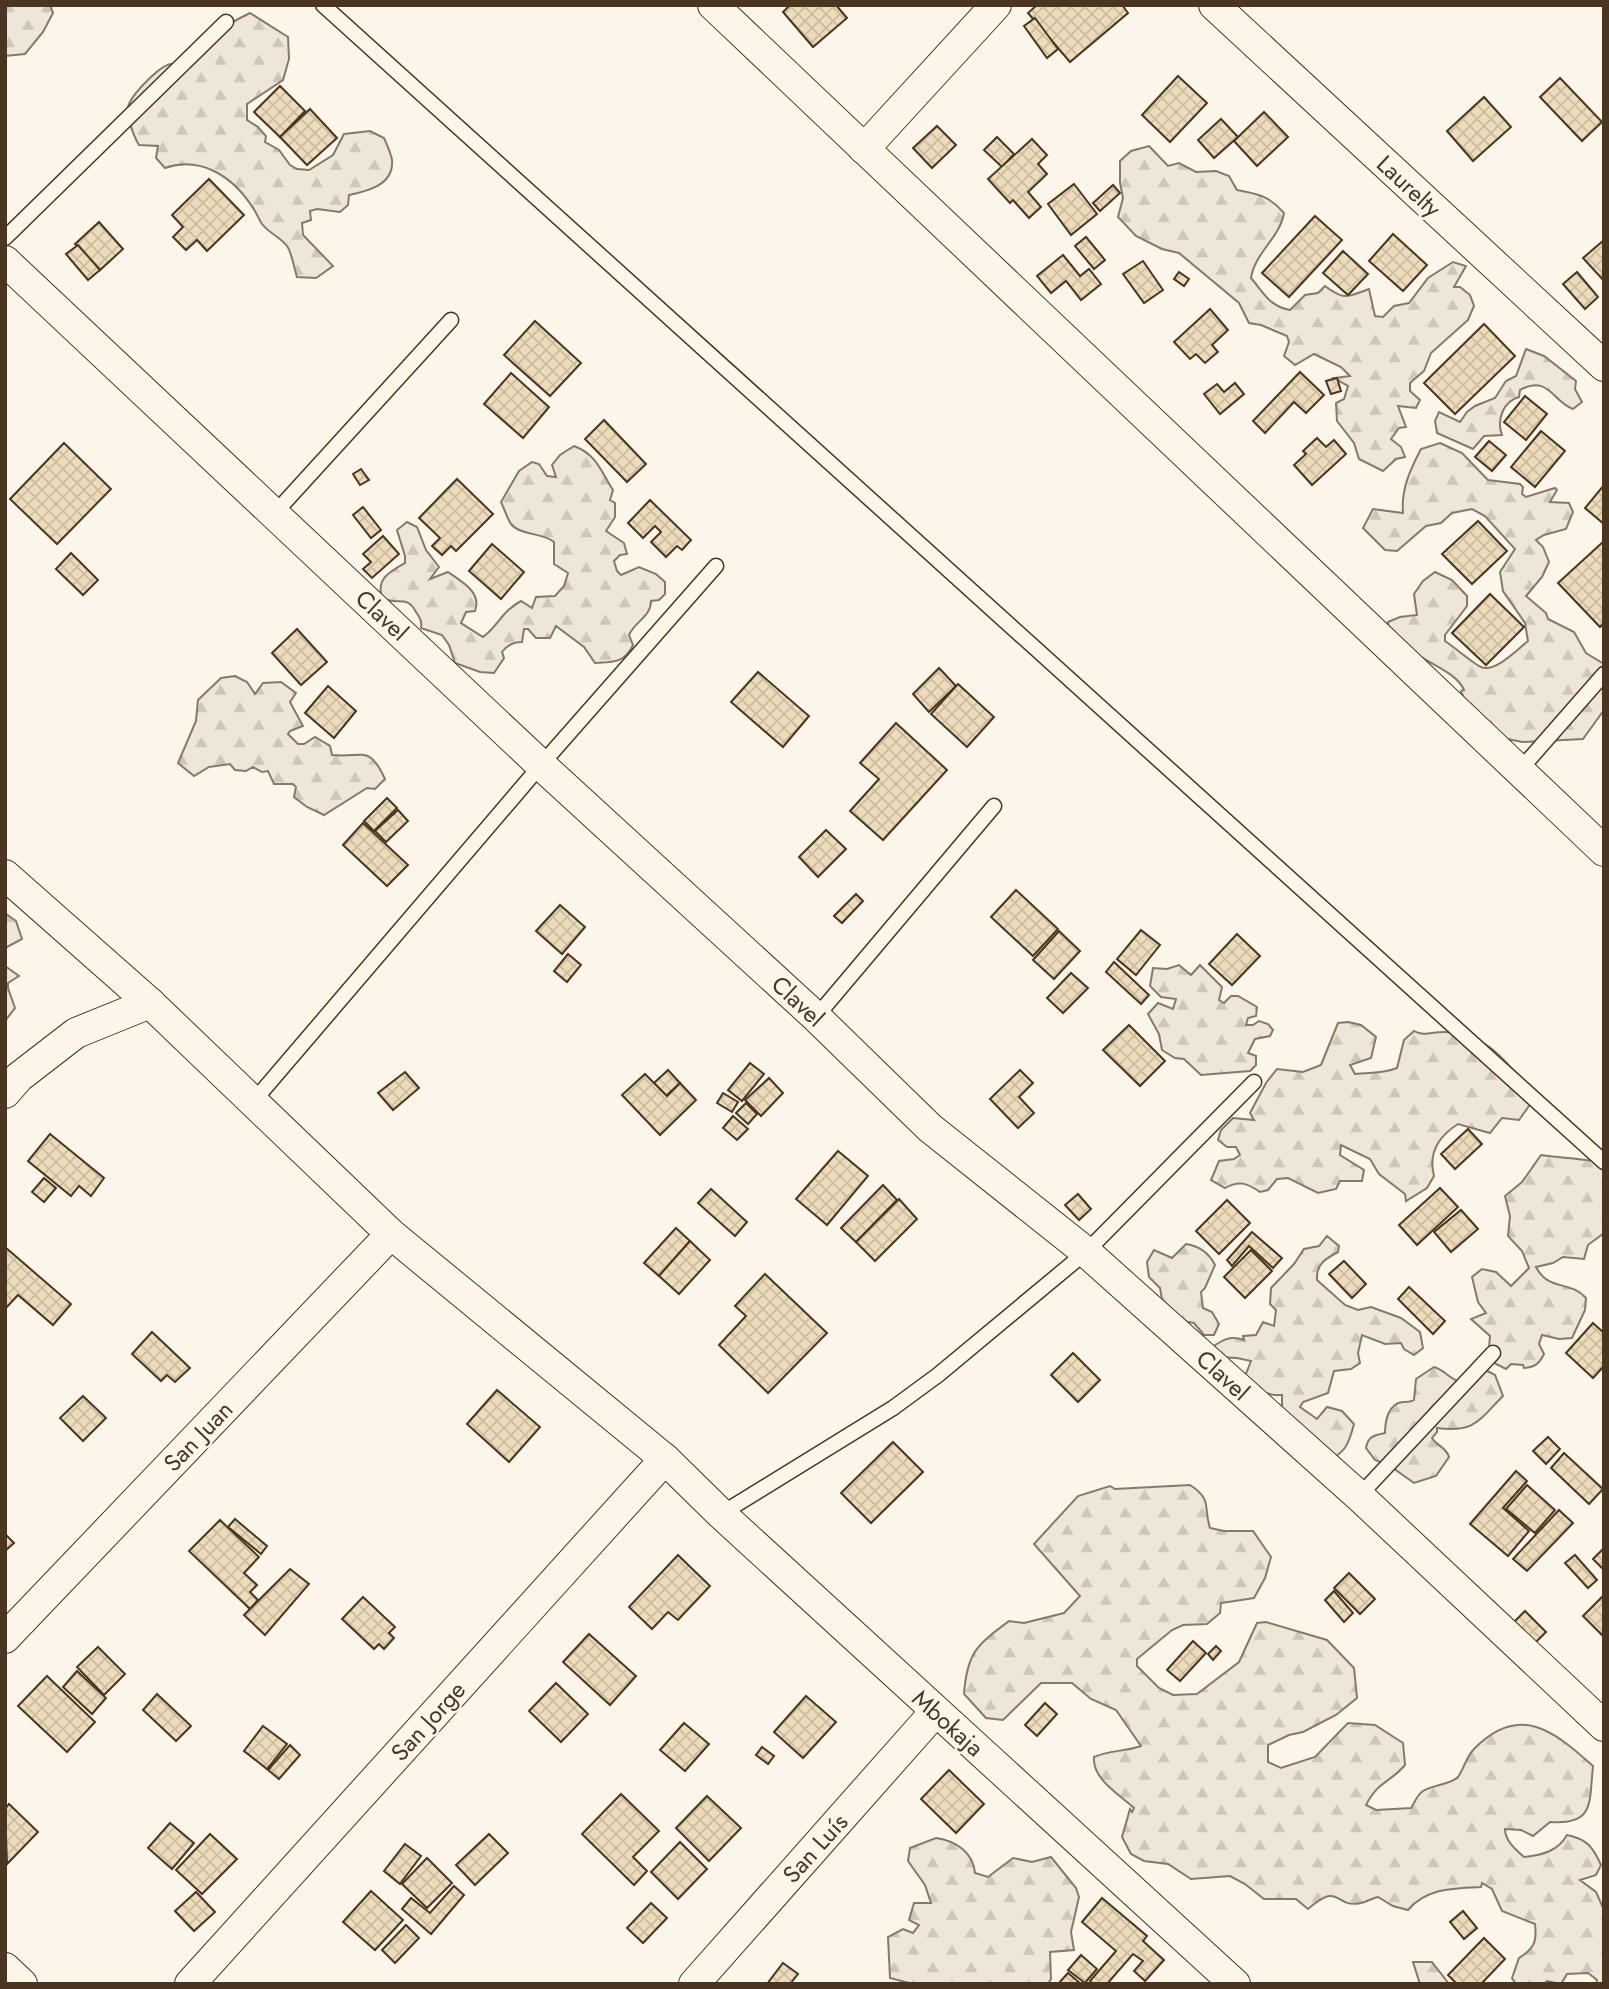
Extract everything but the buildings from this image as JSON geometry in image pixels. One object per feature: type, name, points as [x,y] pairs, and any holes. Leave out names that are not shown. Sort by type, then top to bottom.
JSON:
[{"type":"street","points":[[713,5],[1604,850]]},
{"type":"street","points":[[864,149],[996,5]]},
{"type":"street","name":"Laurelty","points":[[1214,5],[1604,366]]},
{"type":"street","name":"Clavel","points":[[5,261],[541,765],[816,1017],[930,1128],[1086,1252],[1359,1496],[1604,1726]]},
{"type":"street","name":"Mbokaja","points":[[5,875],[150,1003],[391,1234],[665,1459],[935,1712],[1235,1984]]},
{"type":"street","points":[[5,1093],[19,1077],[76,1032],[150,1003]]},
{"type":"street","name":"San Juan","points":[[5,1638],[391,1234]]},
{"type":"street","name":"San Jorge","points":[[190,1984],[665,1459]]},
{"type":"street","name":"San Luís","points":[[694,1984],[935,1712]]},
{"type":"street","points":[[5,1968],[22,1984]]},
{"type":"lane","points":[[323,5],[1604,1162]]},
{"type":"lane","points":[[5,238],[226,22]]},
{"type":"lane","points":[[274,514],[451,320]]},
{"type":"lane","points":[[253,1102],[541,765],[716,566]]},
{"type":"lane","points":[[1519,771],[1604,674]]},
{"type":"lane","points":[[816,1017],[994,806]]},
{"type":"lane","points":[[721,1514],[938,1375],[1086,1252],[1254,1082]]},
{"type":"lane","points":[[1359,1496],[1493,1353]]},
{"type":"green space","points":[[5,5],[50,5],[53,13],[43,32],[25,54],[5,56]]},
{"type":"green space","points":[[250,13],[288,37],[289,59],[283,80],[247,104],[247,120],[266,136],[265,142],[279,150],[290,165],[309,170],[333,155],[344,134],[370,131],[384,138],[391,157],[392,169],[384,181],[349,195],[348,205],[340,212],[317,209],[310,211],[311,220],[302,223],[303,235],[333,266],[316,278],[297,277],[287,246],[262,224],[253,207],[234,185],[213,171],[190,164],[165,168],[156,158],[158,146],[139,145],[129,121],[130,102],[153,75],[171,64],[177,66],[211,36]]},
{"type":"green space","points":[[1149,146],[1168,166],[1179,163],[1196,172],[1216,171],[1229,176],[1237,190],[1263,197],[1284,213],[1278,230],[1257,260],[1251,278],[1268,298],[1283,308],[1290,310],[1305,295],[1318,293],[1325,286],[1342,296],[1369,289],[1375,316],[1383,317],[1394,306],[1409,303],[1428,278],[1453,262],[1466,266],[1454,287],[1460,287],[1470,295],[1474,306],[1468,320],[1431,353],[1424,371],[1410,383],[1410,391],[1420,400],[1416,408],[1398,406],[1406,427],[1399,428],[1391,439],[1401,447],[1405,457],[1396,459],[1383,471],[1359,459],[1354,443],[1337,421],[1336,403],[1344,399],[1348,386],[1334,378],[1350,376],[1341,367],[1314,354],[1295,365],[1284,356],[1289,342],[1287,336],[1249,323],[1239,303],[1179,253],[1162,249],[1136,236],[1118,217],[1123,198],[1120,161],[1131,151]]},
{"type":"green space","points":[[1526,349],[1544,356],[1576,381],[1575,389],[1582,402],[1573,409],[1544,387],[1529,386],[1520,390],[1519,397],[1505,407],[1500,423],[1502,435],[1484,436],[1473,449],[1437,433],[1435,421],[1439,412],[1460,422],[1475,406],[1495,398],[1506,381],[1516,376]]},
{"type":"green space","points":[[1440,443],[1462,453],[1488,480],[1520,484],[1523,487],[1522,494],[1526,497],[1555,488],[1557,490],[1550,502],[1569,503],[1573,512],[1566,529],[1536,540],[1543,547],[1549,562],[1542,577],[1526,596],[1546,613],[1548,619],[1574,632],[1586,653],[1604,664],[1604,710],[1583,739],[1523,742],[1501,738],[1472,719],[1461,691],[1464,690],[1456,679],[1412,651],[1389,632],[1388,622],[1417,615],[1414,594],[1423,581],[1435,572],[1452,580],[1467,596],[1467,606],[1445,635],[1445,641],[1469,659],[1481,667],[1493,667],[1528,641],[1525,623],[1503,591],[1500,572],[1515,549],[1485,516],[1472,509],[1452,513],[1441,523],[1426,526],[1397,551],[1385,550],[1363,528],[1373,509],[1403,513],[1403,496],[1413,464],[1421,449]]},
{"type":"green space","points":[[574,446],[593,459],[613,490],[610,500],[615,503],[615,517],[606,531],[624,543],[627,554],[620,555],[614,561],[617,571],[621,575],[639,567],[656,574],[665,582],[665,594],[659,600],[651,601],[646,615],[629,635],[633,645],[630,651],[618,660],[595,663],[584,647],[556,626],[550,638],[536,638],[528,629],[524,629],[522,642],[511,644],[502,652],[504,658],[494,673],[480,672],[455,663],[449,645],[442,635],[421,628],[420,618],[409,603],[382,598],[382,581],[405,563],[397,530],[407,522],[417,527],[426,550],[439,567],[430,579],[448,572],[469,588],[476,598],[475,611],[466,612],[461,623],[483,637],[514,605],[521,601],[532,608],[536,597],[555,596],[564,586],[568,573],[554,564],[554,542],[515,528],[501,502],[519,471],[532,462],[539,464],[547,476],[556,477],[552,465],[560,455]]},
{"type":"green space","points":[[235,676],[247,682],[255,694],[263,683],[281,682],[296,693],[290,702],[303,726],[288,734],[298,744],[304,744],[315,737],[330,746],[332,755],[369,757],[385,779],[375,789],[367,788],[324,815],[294,797],[296,787],[293,784],[274,784],[268,771],[262,772],[253,767],[246,771],[235,770],[230,764],[209,767],[194,776],[178,763],[196,721],[198,700],[221,678]]},
{"type":"green space","points":[[5,913],[16,921],[22,939],[5,948]]},
{"type":"green space","points":[[1179,965],[1191,975],[1200,965],[1222,987],[1219,1000],[1224,1003],[1231,996],[1238,996],[1257,1007],[1256,1016],[1248,1018],[1246,1025],[1259,1021],[1268,1024],[1273,1030],[1270,1036],[1255,1039],[1248,1053],[1256,1056],[1256,1065],[1250,1071],[1201,1075],[1184,1059],[1175,1058],[1162,1050],[1159,1034],[1148,1014],[1158,1003],[1173,1009],[1176,999],[1161,997],[1150,986],[1153,968],[1167,969]]},
{"type":"green space","points":[[5,966],[19,976],[8,983],[15,1008],[5,1021]]},
{"type":"green space","points":[[1338,1023],[1361,1025],[1376,1037],[1371,1058],[1350,1065],[1355,1074],[1397,1068],[1404,1040],[1414,1031],[1426,1034],[1446,1032],[1462,1034],[1487,1045],[1536,1096],[1519,1120],[1502,1118],[1490,1133],[1458,1124],[1451,1129],[1440,1140],[1434,1153],[1434,1176],[1427,1188],[1406,1201],[1405,1194],[1379,1174],[1370,1159],[1341,1145],[1340,1155],[1364,1170],[1362,1181],[1340,1181],[1336,1189],[1318,1193],[1288,1178],[1277,1179],[1268,1190],[1260,1192],[1243,1184],[1225,1188],[1211,1180],[1219,1161],[1234,1159],[1240,1155],[1236,1147],[1227,1147],[1218,1140],[1221,1130],[1233,1118],[1254,1120],[1250,1113],[1277,1069],[1303,1072],[1321,1065]]},
{"type":"green space","points":[[1541,1155],[1604,1163],[1604,1233],[1588,1245],[1584,1259],[1563,1257],[1553,1263],[1536,1267],[1547,1280],[1573,1289],[1586,1298],[1585,1310],[1572,1338],[1559,1339],[1542,1335],[1539,1344],[1544,1354],[1538,1363],[1524,1368],[1523,1365],[1511,1364],[1506,1369],[1488,1360],[1490,1336],[1471,1319],[1486,1313],[1478,1302],[1472,1277],[1482,1269],[1496,1272],[1511,1286],[1529,1268],[1522,1251],[1508,1236],[1510,1216],[1505,1196],[1522,1182]]},
{"type":"green space","points":[[1327,1236],[1339,1246],[1338,1252],[1322,1263],[1317,1280],[1345,1305],[1358,1310],[1371,1307],[1401,1318],[1420,1332],[1423,1348],[1414,1355],[1404,1349],[1401,1343],[1385,1344],[1362,1335],[1358,1353],[1360,1363],[1351,1369],[1334,1371],[1328,1393],[1303,1402],[1300,1407],[1317,1419],[1327,1407],[1342,1411],[1354,1424],[1345,1448],[1325,1463],[1282,1409],[1282,1395],[1261,1391],[1244,1379],[1251,1361],[1217,1357],[1211,1348],[1226,1339],[1244,1340],[1243,1336],[1256,1335],[1263,1322],[1274,1326],[1276,1310],[1270,1304],[1271,1288],[1304,1249],[1319,1246]]},
{"type":"green space","points":[[1186,1244],[1203,1251],[1215,1265],[1201,1292],[1203,1308],[1212,1312],[1219,1324],[1214,1335],[1204,1335],[1194,1323],[1176,1320],[1163,1305],[1160,1288],[1149,1277],[1147,1262],[1154,1250],[1172,1258]]},
{"type":"green space","points":[[1434,1367],[1461,1382],[1482,1368],[1495,1375],[1503,1396],[1475,1423],[1460,1428],[1437,1428],[1432,1438],[1449,1457],[1436,1476],[1414,1483],[1390,1466],[1375,1460],[1366,1448],[1375,1435],[1385,1433],[1387,1419],[1394,1406],[1414,1400],[1416,1379]]},
{"type":"green space","points":[[1190,1485],[1205,1500],[1210,1528],[1253,1531],[1271,1557],[1265,1578],[1254,1598],[1221,1603],[1220,1613],[1207,1624],[1183,1625],[1172,1630],[1137,1659],[1137,1666],[1159,1688],[1173,1695],[1197,1694],[1239,1662],[1257,1623],[1266,1622],[1327,1640],[1354,1668],[1357,1698],[1336,1715],[1303,1732],[1268,1745],[1268,1762],[1281,1768],[1315,1757],[1348,1723],[1375,1725],[1403,1743],[1405,1765],[1371,1797],[1366,1805],[1376,1810],[1411,1808],[1423,1791],[1458,1777],[1474,1749],[1490,1735],[1506,1727],[1535,1727],[1564,1742],[1593,1766],[1587,1809],[1575,1820],[1550,1822],[1533,1836],[1521,1830],[1505,1829],[1505,1833],[1524,1857],[1549,1851],[1559,1845],[1567,1835],[1580,1839],[1595,1853],[1601,1865],[1596,1875],[1580,1880],[1596,1892],[1604,1910],[1604,1984],[1596,1984],[1597,1980],[1588,1973],[1567,1974],[1561,1984],[1547,1981],[1544,1984],[1516,1984],[1512,1978],[1519,1958],[1534,1944],[1535,1924],[1502,1911],[1492,1889],[1482,1883],[1481,1887],[1432,1893],[1408,1910],[1393,1906],[1378,1897],[1352,1904],[1332,1896],[1308,1909],[1296,1899],[1264,1899],[1230,1876],[1191,1879],[1168,1864],[1144,1861],[1131,1854],[1122,1837],[1130,1809],[1132,1812],[1134,1808],[1108,1786],[1095,1765],[1094,1757],[1141,1746],[1116,1710],[1091,1699],[1072,1683],[1041,1683],[1003,1720],[986,1718],[964,1694],[971,1659],[989,1637],[1009,1621],[1024,1623],[1064,1613],[1080,1596],[1034,1544],[1078,1496],[1110,1486],[1115,1489]]},
{"type":"green space","points":[[936,1838],[957,1845],[971,1859],[975,1873],[988,1877],[1013,1858],[1032,1862],[1051,1857],[1076,1888],[1079,1897],[1071,1932],[1074,1950],[1050,1952],[1051,1979],[1048,1984],[913,1984],[890,1978],[888,1937],[903,1929],[913,1933],[919,1925],[909,1920],[914,1903],[931,1903],[925,1885],[908,1861],[910,1848]]},
{"type":"green space","points":[[1413,1962],[1432,1962],[1449,1984],[1420,1984]]}]
